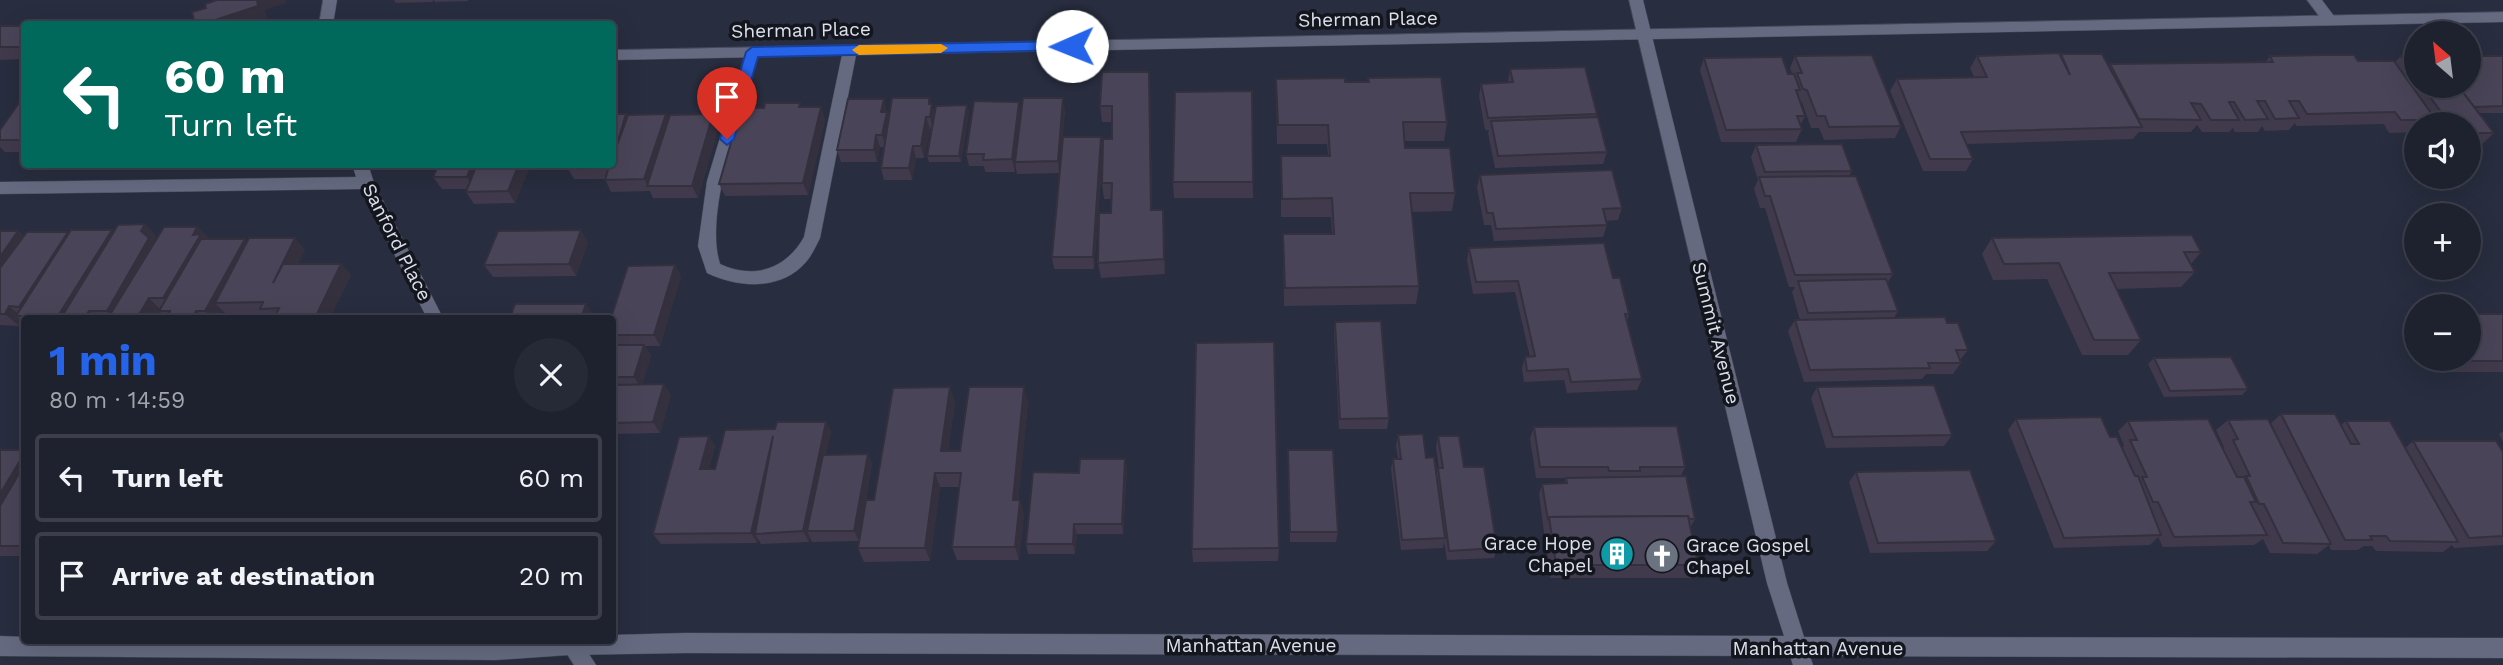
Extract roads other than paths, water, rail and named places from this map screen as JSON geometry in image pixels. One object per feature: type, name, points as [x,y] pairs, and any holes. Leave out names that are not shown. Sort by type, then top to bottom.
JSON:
[{"type":"street","points":[[326,21],[330,0]]},
{"type":"street","name":"Summit Avenue","points":[[1636,0],[1777,583],[1803,665]]},
{"type":"street","points":[[2314,0],[2330,20]]},
{"type":"street","name":"Sherman Place","points":[[616,55],[2503,17]]},
{"type":"street","points":[[752,52],[715,181],[706,246],[713,268],[726,276],[758,278],[785,271],[800,258],[811,238],[850,50]]},
{"type":"street","name":"Sanford Place","points":[[361,168],[366,183],[433,315]]},
{"type":"street","points":[[0,188],[366,183]]},
{"type":"street","name":"Manhattan Avenue","points":[[0,646],[496,650],[567,650],[712,643],[1737,648],[1797,645],[1867,648],[2503,648]]},
{"type":"street","points":[[567,650],[586,665]]},
{"type":"place","name":"Grace Hope Chapel","points":[[1617,554]]},
{"type":"place","name":"Grace Gospel Chapel","points":[[1662,556]]}]
